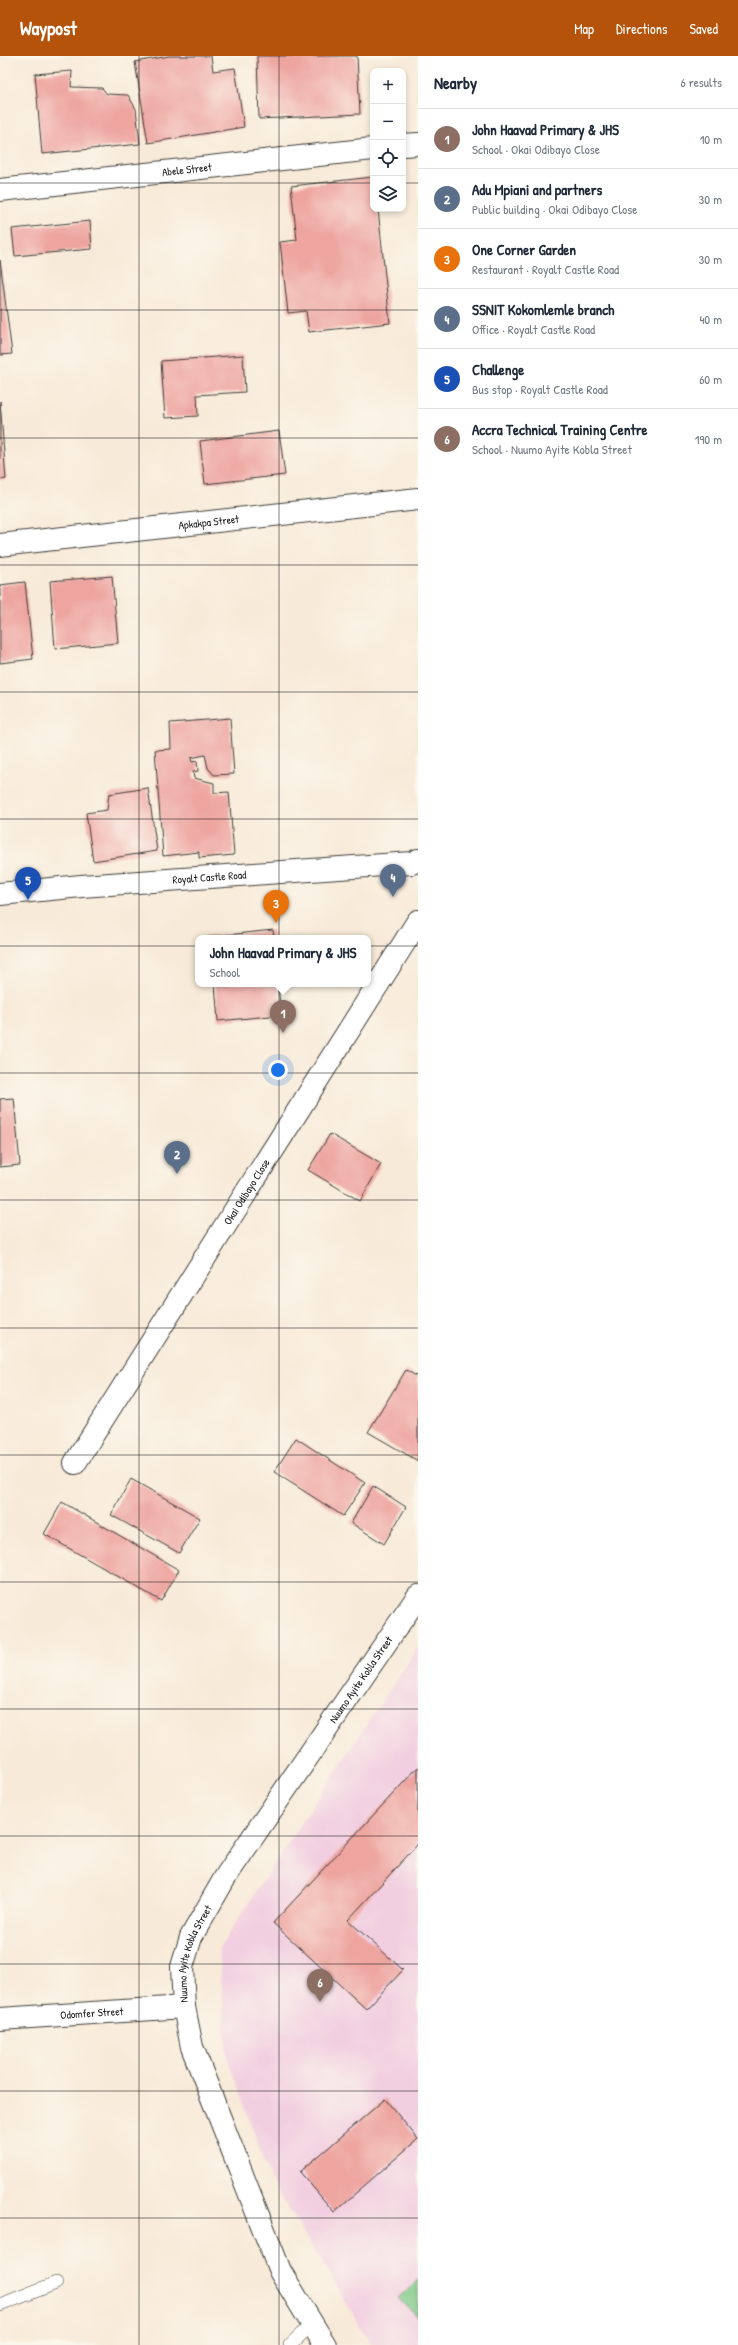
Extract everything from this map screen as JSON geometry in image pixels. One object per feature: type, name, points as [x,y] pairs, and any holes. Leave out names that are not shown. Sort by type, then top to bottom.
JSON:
[{"type":"street","points":[[406,145],[418,144]]},
{"type":"street","name":"Abele Street","points":[[0,190],[370,148]]},
{"type":"street","name":"Apkakpa Street","points":[[0,545],[418,499]]},
{"type":"street","name":"Royalt Castle Road","points":[[0,894],[89,885],[412,863],[418,860]]},
{"type":"street","name":"Okai Odibayo Close","points":[[75,1463],[418,921]]},
{"type":"street","name":"Nuumo Ayite Kobla Street","points":[[325,2345],[280,2271],[192,2047],[184,2007],[182,1967],[195,1930],[226,1876],[418,1596]]},
{"type":"street","name":"Odomfer Street","points":[[0,2019],[184,2007]]},
{"type":"lane","points":[[0,2305],[56,2283]]},
{"type":"lane","points":[[290,2345],[312,2324]]},
{"type":"shaded area","points":[[418,1647],[418,2345],[372,2345],[270,2179],[227,2057],[219,1948]]},
{"type":"green space","points":[[418,2280],[418,2318],[399,2298]]},
{"type":"building","points":[[169,56],[211,56],[213,71],[235,68],[244,127],[148,143],[135,62]]},
{"type":"building","points":[[257,56],[357,56],[360,114],[259,119]]},
{"type":"building","points":[[72,71],[71,87],[102,88],[107,94],[128,95],[136,109],[140,144],[42,154],[35,74]]},
{"type":"building","points":[[370,177],[370,212],[378,212],[390,323],[309,332],[306,311],[288,313],[280,242],[297,240],[291,186]]},
{"type":"building","points":[[90,221],[92,249],[15,256],[12,229]]},
{"type":"building","points":[[0,260],[12,354],[0,355]]},
{"type":"building","points":[[243,355],[245,392],[197,395],[198,416],[165,418],[161,361]]},
{"type":"building","points":[[0,401],[6,479],[0,480]]},
{"type":"building","points":[[279,431],[285,475],[205,484],[200,441]]},
{"type":"building","points":[[112,576],[118,643],[55,649],[50,581]]},
{"type":"building","points":[[25,582],[33,659],[0,663],[0,585]]},
{"type":"building","points":[[230,718],[234,774],[214,775],[208,768],[205,755],[191,758],[192,762],[197,761],[198,771],[193,772],[194,778],[214,783],[214,793],[229,792],[234,855],[199,858],[199,852],[163,856],[155,750],[171,749],[170,723]]},
{"type":"building","points":[[148,788],[157,851],[93,861],[86,813],[107,810],[109,794]]},
{"type":"building","points":[[273,930],[274,935],[227,935]]},
{"type":"building","points":[[215,987],[278,987],[281,1015],[218,1021]]},
{"type":"building","points":[[14,1098],[20,1165],[0,1167],[0,1099]]},
{"type":"building","points":[[330,1134],[381,1164],[360,1201],[308,1170]]},
{"type":"building","points":[[406,1370],[418,1377],[418,1461],[368,1432]]},
{"type":"building","points":[[296,1438],[365,1483],[343,1516],[274,1472]]},
{"type":"building","points":[[131,1479],[200,1518],[179,1553],[111,1515]]},
{"type":"building","points":[[373,1486],[406,1507],[384,1544],[351,1523]]},
{"type":"building","points":[[62,1502],[179,1570],[161,1601],[44,1534]]},
{"type":"building","points":[[418,1767],[418,1844],[348,1920],[403,1970],[366,2009],[273,1923]]},
{"type":"building","points":[[385,2099],[418,2139],[334,2212],[300,2172]]},
{"type":"place","name":"SSNIT Kokomlemle branch","points":[[393,897]]},
{"type":"place","name":"Challenge","points":[[28,900]]},
{"type":"place","name":"One Corner Garden","points":[[276,923]]},
{"type":"place","name":"John Haavad Primary & JHS","points":[[283,1033]]},
{"type":"place","name":"Adu Mpiani and partners","points":[[177,1174]]},
{"type":"place","name":"Accra Technical Training Centre","points":[[320,2002]]}]
